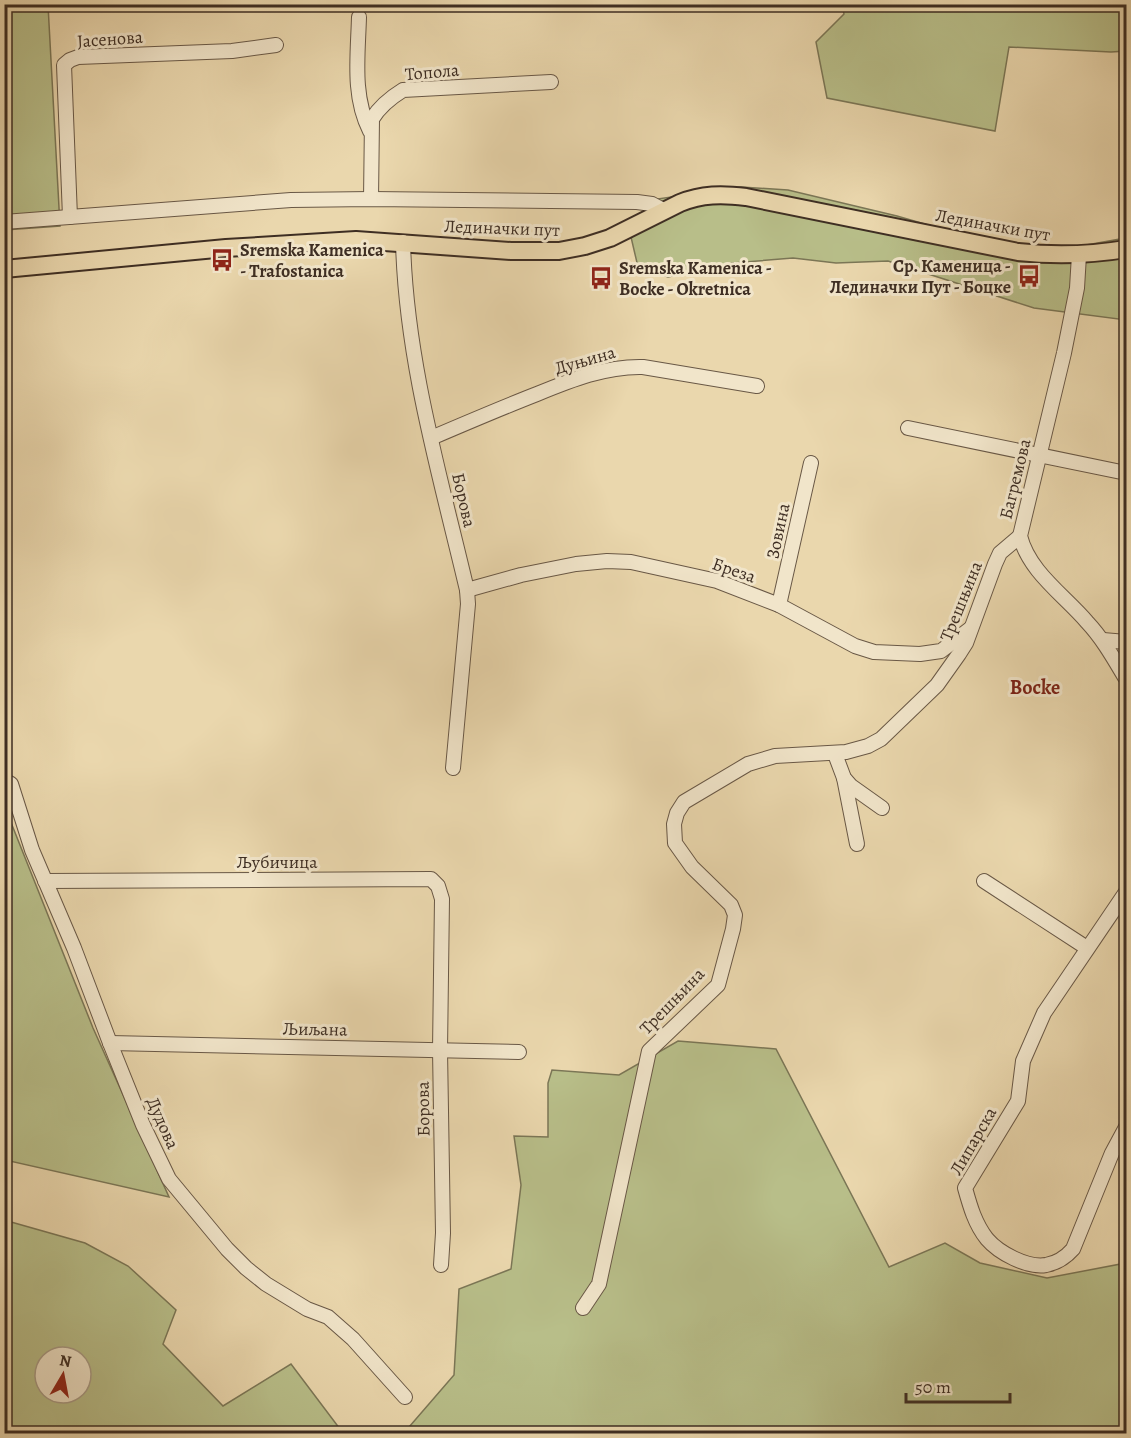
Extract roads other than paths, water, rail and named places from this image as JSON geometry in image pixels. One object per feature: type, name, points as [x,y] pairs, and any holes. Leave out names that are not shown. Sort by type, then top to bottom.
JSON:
[{"type":"main road","name":"Лединачки пут","points":[[4,269],[303,242],[356,240],[511,251],[559,251],[599,242],[691,199],[716,195],[730,195],[994,248],[1045,255],[1078,255],[1126,249]]},
{"type":"street","points":[[359,17],[359,97],[370,131]]},
{"type":"street","name":"Јасенова","points":[[70,217],[64,65],[69,60],[78,57],[232,51],[276,45]]},
{"type":"street","name":"Топола","points":[[371,199],[370,131],[372,119],[378,108],[403,90],[551,82]]},
{"type":"street","points":[[4,222],[291,200],[637,202],[652,204],[665,211]]},
{"type":"street","name":"Борова","points":[[403,242],[409,331],[417,381],[467,590],[468,604],[453,768]]},
{"type":"street","name":"Багремова","points":[[1078,255],[1077,288],[1020,536],[1023,547],[1034,565],[1103,640],[1126,679]]},
{"type":"street","name":"Дуњина","points":[[431,438],[559,385],[606,370],[627,367],[660,369],[757,386]]},
{"type":"street","points":[[908,428],[1126,473]]},
{"type":"street","name":"Зовина","points":[[779,606],[811,463]]},
{"type":"street","name":"Трешњина","points":[[583,1308],[599,1284],[649,1051],[718,985],[733,929],[735,915],[731,904],[692,867],[675,843],[674,824],[677,813],[684,802],[748,764],[775,756],[835,754],[868,746],[881,739],[937,685],[952,664],[966,643],[1000,554],[1020,536]]},
{"type":"street","name":"Бреза","points":[[467,590],[521,575],[576,564],[607,561],[630,562],[717,581],[779,606],[855,646],[874,652],[920,654],[941,651],[953,644],[972,626]]},
{"type":"street","points":[[1103,640],[1126,642]]},
{"type":"street","points":[[835,754],[844,778],[858,844]]},
{"type":"street","points":[[844,778],[851,786],[882,808]]},
{"type":"street","name":"Дудова","points":[[4,780],[11,784],[32,850],[158,1158],[170,1179],[197,1214],[246,1268],[266,1284],[307,1308],[328,1317],[353,1339],[405,1397]]},
{"type":"street","name":"Љубичица","points":[[45,880],[431,879],[438,886],[442,898],[442,953]]},
{"type":"street","points":[[984,881],[1087,948]]},
{"type":"street","name":"Липарска","points":[[1126,892],[1044,1013],[1023,1061],[1018,1101],[965,1188],[978,1227],[988,1241],[1002,1252],[1043,1266],[1057,1262],[1068,1254],[1073,1249],[1112,1154],[1126,1127]]},
{"type":"street","name":"Борова","points":[[441,1265],[443,1233],[440,1050],[442,953]]},
{"type":"street","name":"Љиљана","points":[[110,1043],[519,1052]]},
{"type":"place","name":"Sremska Kamenica - Trafostanica","points":[[222,260]]},
{"type":"place","name":"Ср. Каменица - Лединачки Пут - Боцке","points":[[1029,276]]},
{"type":"place","name":"Sremska Kamenica - Bocke - Okretnica","points":[[601,278]]},
{"type":"district","name":"Bocke","points":[[1035,687]]}]
